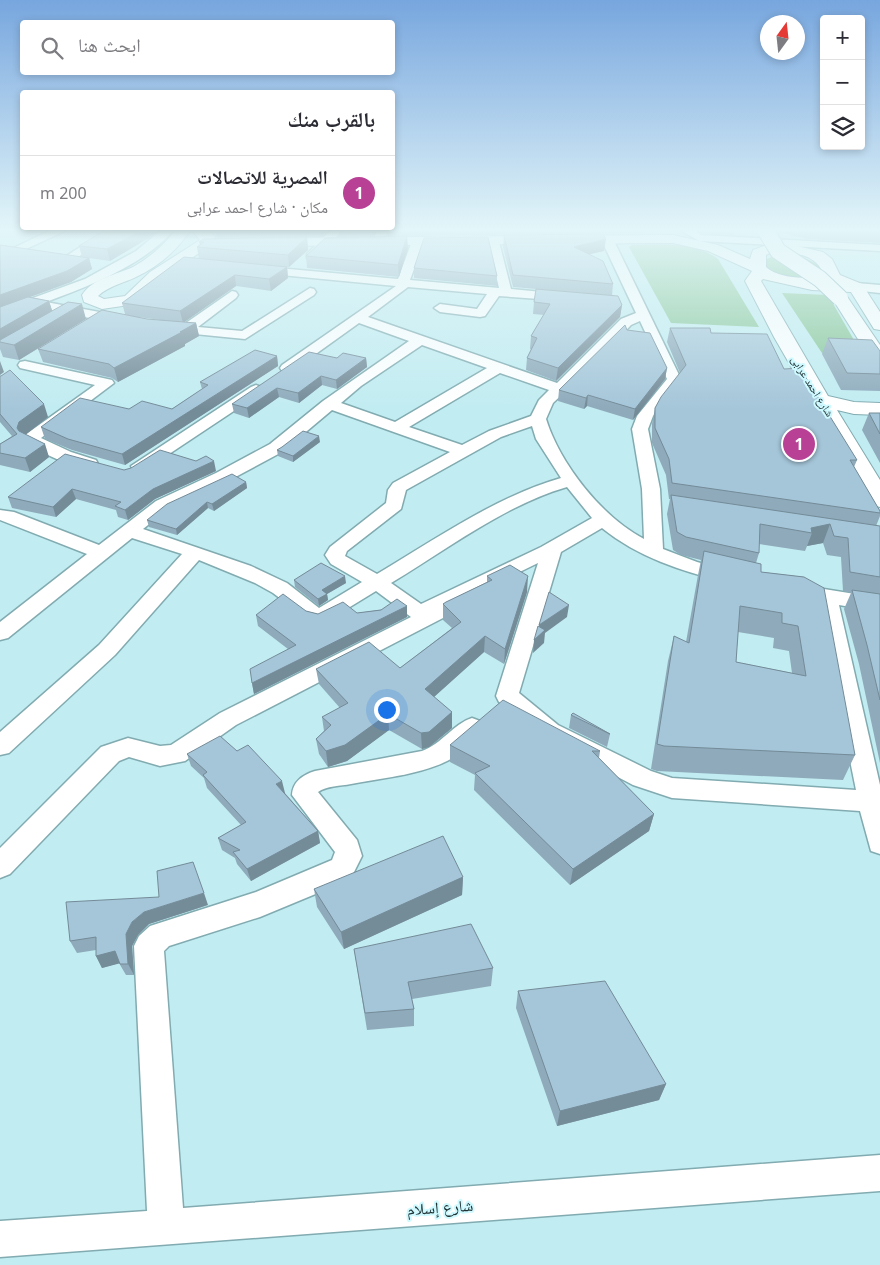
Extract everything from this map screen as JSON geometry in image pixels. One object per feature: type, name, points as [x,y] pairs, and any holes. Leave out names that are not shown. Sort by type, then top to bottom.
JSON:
[{"type":"main road","points":[[101,290],[95,293],[102,304],[130,300],[140,290]]},
{"type":"main road","name":"شارع احمد عرابى","points":[[762,290],[775,338],[821,400],[841,433],[874,480],[880,500]]},
{"type":"main road","points":[[832,290],[840,298],[880,359]]},
{"type":"main road","points":[[858,290],[880,324]]},
{"type":"main road","points":[[821,400],[854,408],[880,409]]},
{"type":"main road","points":[[841,433],[859,424],[880,420]]},
{"type":"street","points":[[0,314],[68,290]]},
{"type":"street","points":[[124,474],[130,472],[270,381],[399,290]]},
{"type":"street","points":[[479,290],[572,299]]},
{"type":"street","points":[[627,290],[654,335],[674,379],[666,394],[648,411],[641,422],[640,438],[650,474],[654,504],[653,552]]},
{"type":"street","points":[[159,327],[245,334],[310,292]]},
{"type":"street","points":[[440,308],[480,313],[500,292]]},
{"type":"street","points":[[33,303],[95,293]]},
{"type":"street","points":[[49,322],[95,293]]},
{"type":"street","points":[[185,330],[232,295]]},
{"type":"street","points":[[0,299],[17,303],[16,308]]},
{"type":"street","points":[[87,326],[130,300]]},
{"type":"street","points":[[33,303],[131,322]]},
{"type":"street","points":[[637,308],[590,360],[558,388],[540,409],[538,419],[544,440],[591,507],[604,519],[653,552],[688,567],[741,579]]},
{"type":"street","points":[[357,318],[558,388]]},
{"type":"street","points":[[654,335],[673,336]]},
{"type":"street","points":[[0,633],[162,505],[222,477],[276,448],[328,404],[420,340]]},
{"type":"street","points":[[41,355],[19,369],[107,383],[31,438],[31,440],[65,456],[102,468]]},
{"type":"street","points":[[396,428],[498,366]]},
{"type":"street","points":[[328,404],[463,451]]},
{"type":"street","points":[[538,419],[507,428],[399,487],[395,506],[335,551],[338,560],[377,582],[419,613],[552,549]]},
{"type":"street","points":[[50,467],[65,456]]},
{"type":"street","points":[[129,531],[265,579],[316,615],[326,614],[514,501],[538,490],[572,480]]},
{"type":"street","points":[[654,504],[673,507]]},
{"type":"street","points":[[2,506],[8,516],[101,553]]},
{"type":"street","points":[[0,866],[110,754],[128,747],[160,756],[176,754],[235,716],[415,624],[604,519]]},
{"type":"street","points":[[166,1228],[149,946],[160,936],[282,896],[342,868],[349,856],[348,848],[305,795],[308,785],[315,781],[436,757],[444,753],[507,696],[552,549]]},
{"type":"street","points":[[0,746],[107,650],[194,553]]},
{"type":"street","points":[[779,587],[827,598],[880,606]]},
{"type":"street","points":[[827,598],[875,802],[880,843]]},
{"type":"street","points":[[507,696],[550,731],[642,778],[672,788],[875,802]]},
{"type":"street","name":"شارع إسلام","points":[[0,1238],[166,1228],[880,1173]]},
{"type":"green space","points":[[653,290],[737,290],[759,327],[671,323]]},
{"type":"green space","points":[[782,293],[828,295],[858,347],[822,353]]},
{"type":"building","points":[[0,290],[14,290],[0,295]]},
{"type":"building","points":[[139,290],[212,290],[180,311],[122,303]]},
{"type":"building","points":[[536,290],[548,290],[618,296],[622,305],[558,368],[527,358],[537,338],[531,336],[550,304],[534,302]]},
{"type":"building","points":[[28,297],[49,301],[0,329],[0,307]]},
{"type":"building","points":[[68,302],[82,304],[14,345],[0,342],[0,340]]},
{"type":"building","points":[[102,310],[147,319],[196,323],[114,368],[109,364],[38,349]]},
{"type":"building","points":[[625,325],[627,330],[650,333],[667,368],[635,409],[588,395],[586,398],[559,390]]},
{"type":"building","points":[[670,328],[710,328],[711,333],[767,334],[784,369],[800,368],[857,460],[850,460],[880,513],[672,483],[669,459],[655,428],[655,408],[661,397],[686,365]]},
{"type":"building","points":[[828,338],[872,340],[880,351],[880,374],[847,373]]},
{"type":"building","points":[[255,350],[277,356],[122,454],[68,439],[41,427],[80,398],[129,409],[142,401],[172,409],[208,385],[200,382]]},
{"type":"building","points":[[309,352],[337,358],[343,353],[366,358],[336,380],[321,376],[298,393],[277,388],[247,408],[232,404]]},
{"type":"building","points":[[10,370],[44,404],[19,422],[17,428],[19,431],[45,444],[25,458],[0,453],[0,444],[17,434],[0,414],[0,376]]},
{"type":"building","points":[[869,413],[880,413],[880,434]]},
{"type":"building","points":[[303,431],[319,436],[293,456],[277,450],[282,447]]},
{"type":"building","points":[[160,450],[196,461],[206,456],[214,461],[153,489],[125,510],[115,506],[121,502],[72,489],[53,507],[8,497],[65,454],[124,470],[131,468]]},
{"type":"building","points":[[232,474],[246,482],[212,504],[207,502],[176,529],[147,520],[167,504]]},
{"type":"building","points":[[671,495],[880,526],[880,577],[850,572],[848,538],[834,536],[830,524],[811,528],[812,533],[760,524],[759,553],[686,537],[677,532]]},
{"type":"building","points":[[704,551],[761,564],[761,572],[804,577],[824,588],[855,755],[664,746],[657,744],[674,636],[689,643]],"holes":[[[740,606],[782,613],[782,623],[798,626],[806,676],[736,662]]]},
{"type":"building","points":[[321,563],[345,576],[322,590],[327,594],[318,599],[294,580]]},
{"type":"building","points":[[510,565],[528,576],[505,649],[485,636],[425,689],[452,712],[429,732],[421,733],[388,714],[345,745],[326,751],[316,739],[331,725],[322,717],[348,703],[316,669],[369,642],[400,668],[461,622],[443,604],[492,580],[487,576]]},
{"type":"building","points":[[852,590],[880,594],[880,700],[867,645]]},
{"type":"building","points":[[549,592],[569,605],[539,625]]},
{"type":"building","points":[[283,594],[306,611],[318,614],[343,602],[357,613],[381,610],[397,599],[407,606],[252,683],[250,669],[296,645],[256,615]]},
{"type":"building","points":[[538,626],[545,630],[534,640]]},
{"type":"building","points":[[503,700],[600,751],[592,751],[654,814],[573,869],[475,773],[490,766],[450,745]]},
{"type":"building","points":[[573,713],[610,734],[571,715]]},
{"type":"building","points":[[220,736],[237,751],[248,745],[282,781],[276,784],[318,831],[247,869],[233,852],[240,850],[218,838],[246,822],[203,775],[207,772],[187,754]]},
{"type":"building","points":[[443,836],[463,877],[341,932],[314,889]]},
{"type":"building","points":[[193,862],[204,893],[144,912],[132,922],[126,934],[128,964],[120,964],[115,951],[96,956],[96,937],[70,941],[66,902],[159,897],[157,871]]},
{"type":"building","points":[[471,924],[493,968],[408,982],[414,1009],[365,1013],[354,949]]},
{"type":"building","points":[[605,981],[666,1084],[560,1111],[518,991]]},
{"type":"place","name":"المصرية للاتصالات","points":[[799,444]]}]
